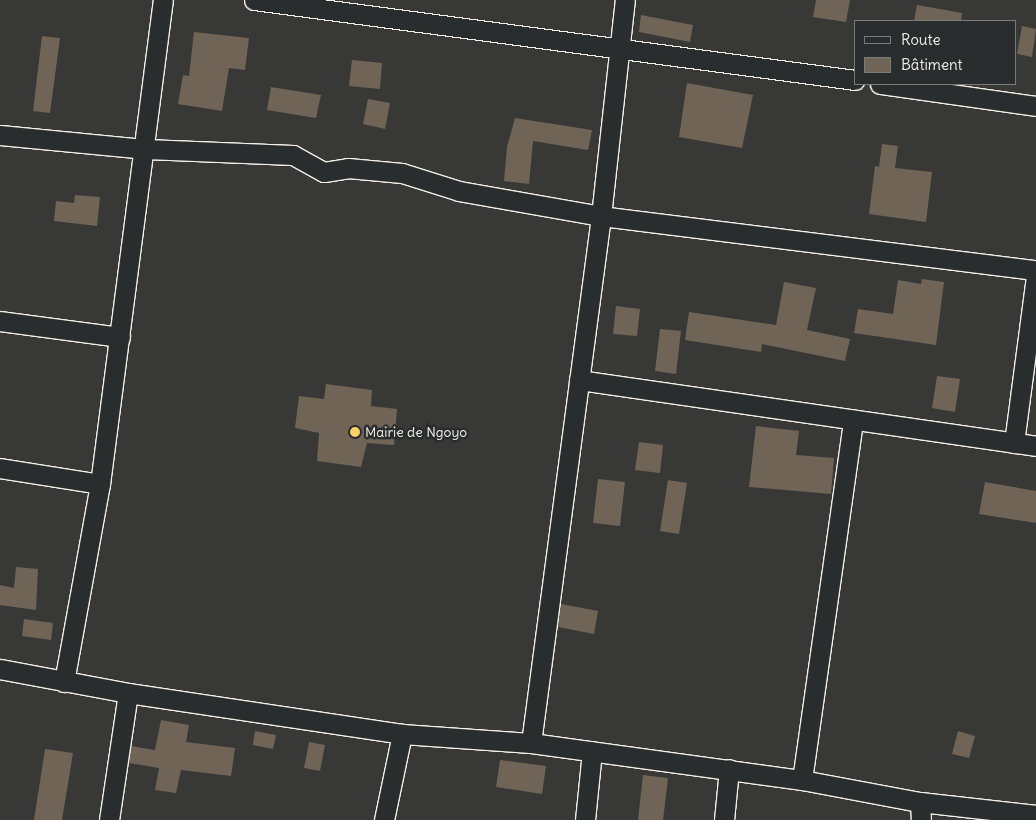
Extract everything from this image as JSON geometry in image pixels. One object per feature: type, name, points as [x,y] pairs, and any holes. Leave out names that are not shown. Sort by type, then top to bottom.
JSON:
[{"type":"street","points":[[64,682],[100,484],[146,149],[163,0]]},
{"type":"street","points":[[254,0],[854,80]]},
{"type":"street","points":[[530,743],[601,216],[618,48],[625,0]]},
{"type":"street","points":[[887,85],[1036,106]]},
{"type":"street","points":[[0,135],[146,149],[293,156],[324,172],[348,168],[402,173],[459,191],[601,216],[1036,270]]},
{"type":"street","points":[[1014,443],[1036,275]]},
{"type":"street","points":[[0,321],[120,337]]},
{"type":"street","points":[[579,380],[1036,446]]},
{"type":"street","points":[[802,780],[853,420]]},
{"type":"street","points":[[0,468],[100,484]]},
{"type":"street","points":[[0,669],[128,693],[402,734],[530,743],[802,780],[921,811],[1036,815]]},
{"type":"street","points":[[109,820],[128,693]]},
{"type":"street","points":[[384,820],[402,734]]},
{"type":"street","points":[[584,820],[592,751]]},
{"type":"street","points":[[724,820],[730,769]]},
{"type":"building","points":[[816,0],[850,0],[846,22],[813,17]]},
{"type":"building","points":[[917,5],[962,13],[961,20],[914,20]]},
{"type":"building","points":[[641,15],[693,25],[690,42],[639,32]]},
{"type":"building","points":[[1022,26],[1036,29],[1032,57],[1017,54]]},
{"type":"building","points":[[194,32],[249,38],[245,70],[229,68],[222,111],[178,104],[183,75],[189,76]]},
{"type":"building","points":[[42,36],[60,38],[50,113],[33,111]]},
{"type":"building","points":[[352,60],[382,63],[380,89],[349,86]]},
{"type":"building","points":[[687,83],[753,95],[742,148],[679,137]]},
{"type":"building","points":[[271,87],[321,95],[316,118],[267,110]]},
{"type":"building","points":[[368,99],[390,103],[385,129],[363,124]]},
{"type":"building","points":[[515,118],[592,130],[588,150],[533,141],[529,184],[504,181],[507,147]]},
{"type":"building","points":[[882,144],[898,146],[895,168],[932,172],[926,222],[869,214],[875,166],[879,167]]},
{"type":"building","points":[[75,195],[100,197],[97,226],[54,221],[56,201],[74,203]]},
{"type":"building","points":[[922,279],[944,282],[936,345],[854,333],[858,309],[893,314],[898,280],[921,284]]},
{"type":"building","points":[[784,282],[816,288],[807,330],[850,339],[845,361],[762,344],[761,352],[685,340],[689,312],[776,325]]},
{"type":"building","points":[[616,306],[640,309],[637,336],[613,334]]},
{"type":"building","points":[[660,329],[681,331],[676,374],[655,371]]},
{"type":"building","points":[[937,376],[960,379],[955,412],[932,408]]},
{"type":"building","points":[[326,384],[372,390],[371,406],[397,409],[394,445],[367,443],[361,467],[317,461],[319,433],[295,428],[299,396],[324,399]]},
{"type":"building","points":[[756,426],[799,431],[796,455],[834,458],[831,494],[749,487]]},
{"type":"building","points":[[639,442],[663,445],[660,473],[635,470]]},
{"type":"building","points":[[598,479],[625,482],[620,526],[593,523]]},
{"type":"building","points":[[668,480],[687,483],[679,534],[660,531]]},
{"type":"building","points":[[985,482],[1036,491],[1036,523],[979,514]]},
{"type":"building","points":[[16,567],[38,569],[36,610],[0,605],[0,585],[14,588]]},
{"type":"building","points":[[561,604],[598,611],[594,634],[558,627]]},
{"type":"building","points":[[24,619],[53,623],[51,640],[22,636]]},
{"type":"building","points":[[161,720],[189,725],[186,742],[235,748],[231,776],[181,770],[176,793],[155,790],[159,768],[129,763],[131,746],[155,750]]},
{"type":"building","points":[[255,731],[276,735],[273,749],[253,745]]},
{"type":"building","points":[[958,731],[975,736],[969,758],[952,754]]},
{"type":"building","points":[[309,742],[325,745],[320,771],[304,768]]},
{"type":"building","points":[[45,749],[73,753],[62,820],[34,820]]},
{"type":"building","points":[[500,760],[546,766],[542,794],[496,787]]},
{"type":"building","points":[[643,775],[668,778],[663,820],[638,820]]},
{"type":"place","name":"Mairie de Ngoyo","points":[[355,432]]}]
